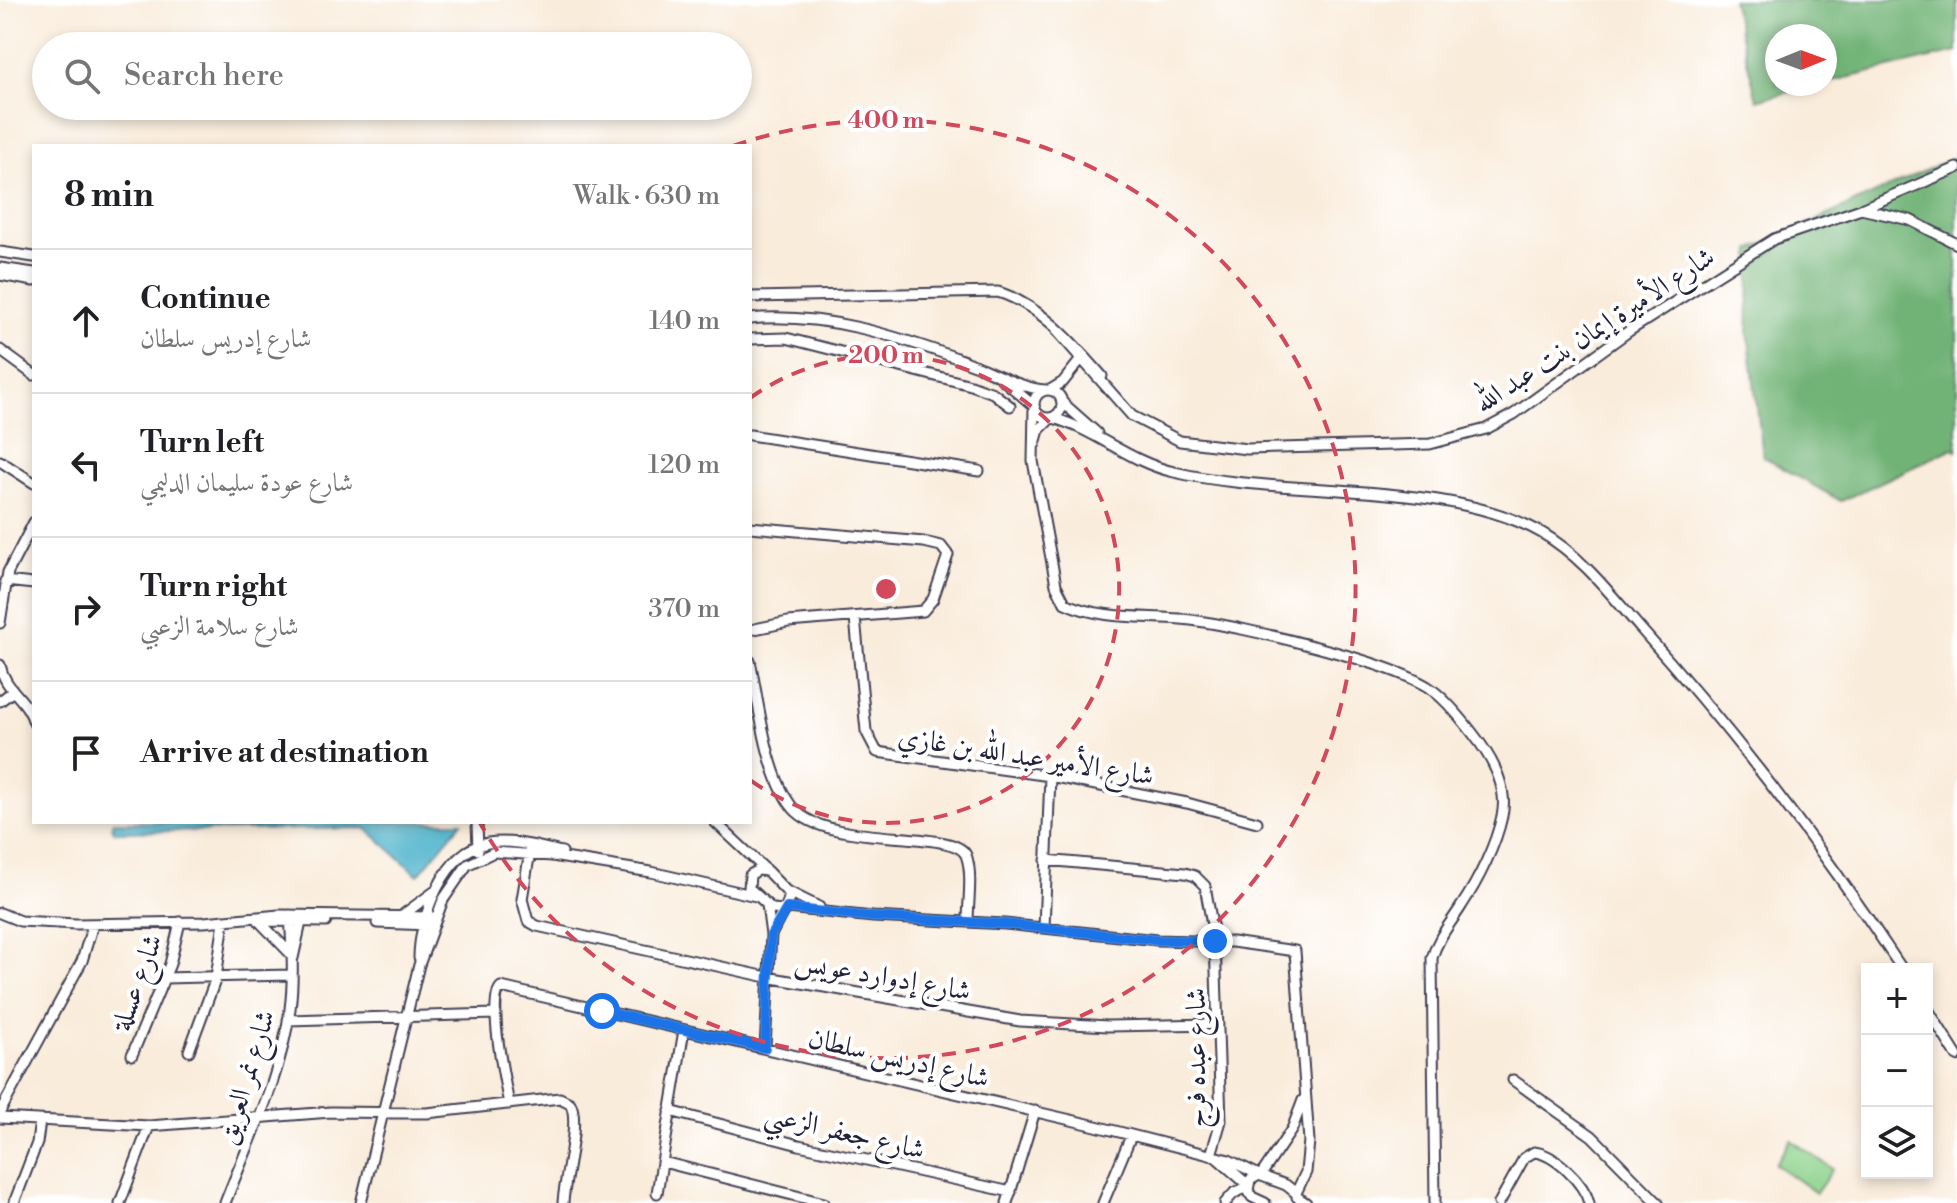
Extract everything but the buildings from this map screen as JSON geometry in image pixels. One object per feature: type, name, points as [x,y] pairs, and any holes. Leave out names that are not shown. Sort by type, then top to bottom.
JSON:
[{"type":"street","name":"شارع الأميرة إيمان بنت عبد الله","points":[[752,297],[986,290],[1022,301],[1057,331],[1147,426],[1180,441],[1230,449],[1365,447],[1452,441],[1514,414],[1641,323],[1774,239],[1861,209],[1957,168]]},
{"type":"street","points":[[1861,209],[1910,220],[1957,244]]},
{"type":"street","points":[[0,252],[32,257]]},
{"type":"street","points":[[0,268],[32,273]]},
{"type":"street","points":[[0,275],[32,281]]},
{"type":"street","points":[[752,319],[804,319],[851,326],[925,347],[1048,390],[1077,419],[1113,443],[1183,473]]},
{"type":"street","points":[[752,339],[786,338],[971,385],[993,393],[1010,406]]},
{"type":"street","points":[[0,350],[32,372]]},
{"type":"street","points":[[1084,361],[1063,382],[1038,394],[1031,434],[1034,467],[1056,585],[1065,603],[1091,612],[1194,620],[1234,628],[1401,675],[1431,689],[1469,728],[1497,769],[1503,800],[1502,817],[1479,873],[1436,943],[1432,958],[1435,1203]]},
{"type":"street","points":[[1034,467],[1037,435],[1060,412],[1067,385],[1084,361]]},
{"type":"street","points":[[996,374],[1034,406],[1042,417],[1052,418],[1128,456],[1183,473],[1234,482],[1408,498],[1467,507],[1541,533],[1582,563],[1686,680],[1850,889],[1898,963]]},
{"type":"street","points":[[752,435],[979,471]]},
{"type":"street","points":[[0,461],[32,482]]},
{"type":"street","points":[[0,623],[5,581],[16,552],[32,525]]},
{"type":"street","points":[[752,527],[914,541],[935,544],[947,551],[944,572],[927,608],[917,613],[776,623],[752,629]]},
{"type":"street","points":[[5,581],[32,584]]},
{"type":"street","name":"شارع الأمير عبد الله بن غازي","points":[[855,618],[866,731],[877,752],[1050,776],[1187,803],[1257,822]]},
{"type":"street","points":[[0,665],[12,692],[27,706],[32,718]]},
{"type":"street","points":[[752,670],[773,765],[782,791],[795,810],[816,825],[841,832],[933,841],[959,847],[967,857],[968,922]]},
{"type":"street","points":[[0,701],[12,692]]},
{"type":"street","points":[[1044,928],[1050,776]]},
{"type":"street","points":[[370,1203],[362,1203],[430,920],[456,877],[478,851],[477,824]]},
{"type":"street","points":[[717,824],[788,892],[826,910]]},
{"type":"street","points":[[401,920],[441,884],[460,858],[478,851],[530,850],[756,896]]},
{"type":"street","name":"شارع إدوارد عويس","points":[[530,850],[522,908],[531,923],[767,977],[1029,1022],[1218,1024]]},
{"type":"street","points":[[742,850],[749,888],[767,905],[785,909],[1044,928],[1157,940],[1215,941],[1295,951],[1308,1157],[1298,1199]]},
{"type":"street","name":"شارع عبده فرج","points":[[1046,860],[1195,876],[1205,886],[1215,941],[1218,1024],[1221,1121],[1214,1156]]},
{"type":"street","points":[[728,888],[758,870],[767,871]]},
{"type":"street","points":[[419,965],[419,951],[441,884]]},
{"type":"street","points":[[771,935],[791,900],[788,892]]},
{"type":"street","points":[[765,1048],[771,935],[767,905]]},
{"type":"street","points":[[0,913],[10,919],[30,922],[93,924],[255,919],[430,920]]},
{"type":"street","points":[[255,919],[291,957]]},
{"type":"street","name":"شارع نمر العريق","points":[[225,1203],[261,1118],[288,1020],[290,919]]},
{"type":"street","name":"شارع نمر العريق","points":[[291,957],[302,919]]},
{"type":"street","points":[[401,920],[419,951]]},
{"type":"street","points":[[189,1051],[216,978],[224,921]]},
{"type":"street","name":"شارع عسلة","points":[[132,1055],[165,978],[180,922]]},
{"type":"street","points":[[93,924],[82,961],[0,1115],[40,1121],[149,1126],[331,1112],[427,1113],[560,1098],[573,1107],[575,1121],[563,1186],[563,1203]]},
{"type":"street","points":[[165,978],[291,975]]},
{"type":"street","name":"شارع إدريس سلطان","points":[[496,1014],[496,991],[506,988],[1035,1111],[1214,1156],[1244,1165],[1298,1199]]},
{"type":"street","points":[[288,1020],[496,1014],[509,1104]]},
{"type":"street","points":[[1933,1018],[1957,1056]]},
{"type":"street","points":[[657,1193],[684,1030]]},
{"type":"street","points":[[1513,1080],[1565,1113],[1608,1149],[1658,1203]]},
{"type":"street","points":[[1225,1203],[1260,1175],[1292,1129],[1304,1097]]},
{"type":"street","name":"شارع جعفر الزعبي","points":[[670,1111],[799,1145],[1011,1192]]},
{"type":"street","points":[[1007,1203],[1035,1111]]},
{"type":"street","points":[[14,1203],[37,1143],[40,1121]]},
{"type":"street","points":[[120,1203],[149,1126]]},
{"type":"street","points":[[1103,1203],[1131,1136]]},
{"type":"street","points":[[1499,1203],[1524,1158],[1534,1152],[1548,1157],[1581,1185],[1589,1203]]},
{"type":"street","name":"شارع إدريس سلطان","points":[[1214,1156],[1261,1202]]},
{"type":"street","points":[[663,1162],[824,1203]]},
{"type":"street","points":[[555,1203],[563,1186]]},
{"type":"street","points":[[1244,1203],[1261,1202]]},
{"type":"green space","points":[[1732,0],[1957,0],[1957,52],[1837,80],[1837,24],[1765,24],[1765,96],[1773,96],[1757,100]]},
{"type":"green space","points":[[1957,156],[1957,451],[1953,448],[1841,501],[1763,457],[1748,332],[1751,250]]},
{"type":"green space","points":[[1791,1140],[1833,1169],[1816,1193],[1775,1164]]},
{"type":"water","points":[[112,824],[460,824],[418,875],[366,828],[113,832]]},
{"type":"route","points":[[602,1011],[765,1048],[771,935],[787,908],[873,917],[1005,924],[1157,940],[1215,941]]}]
